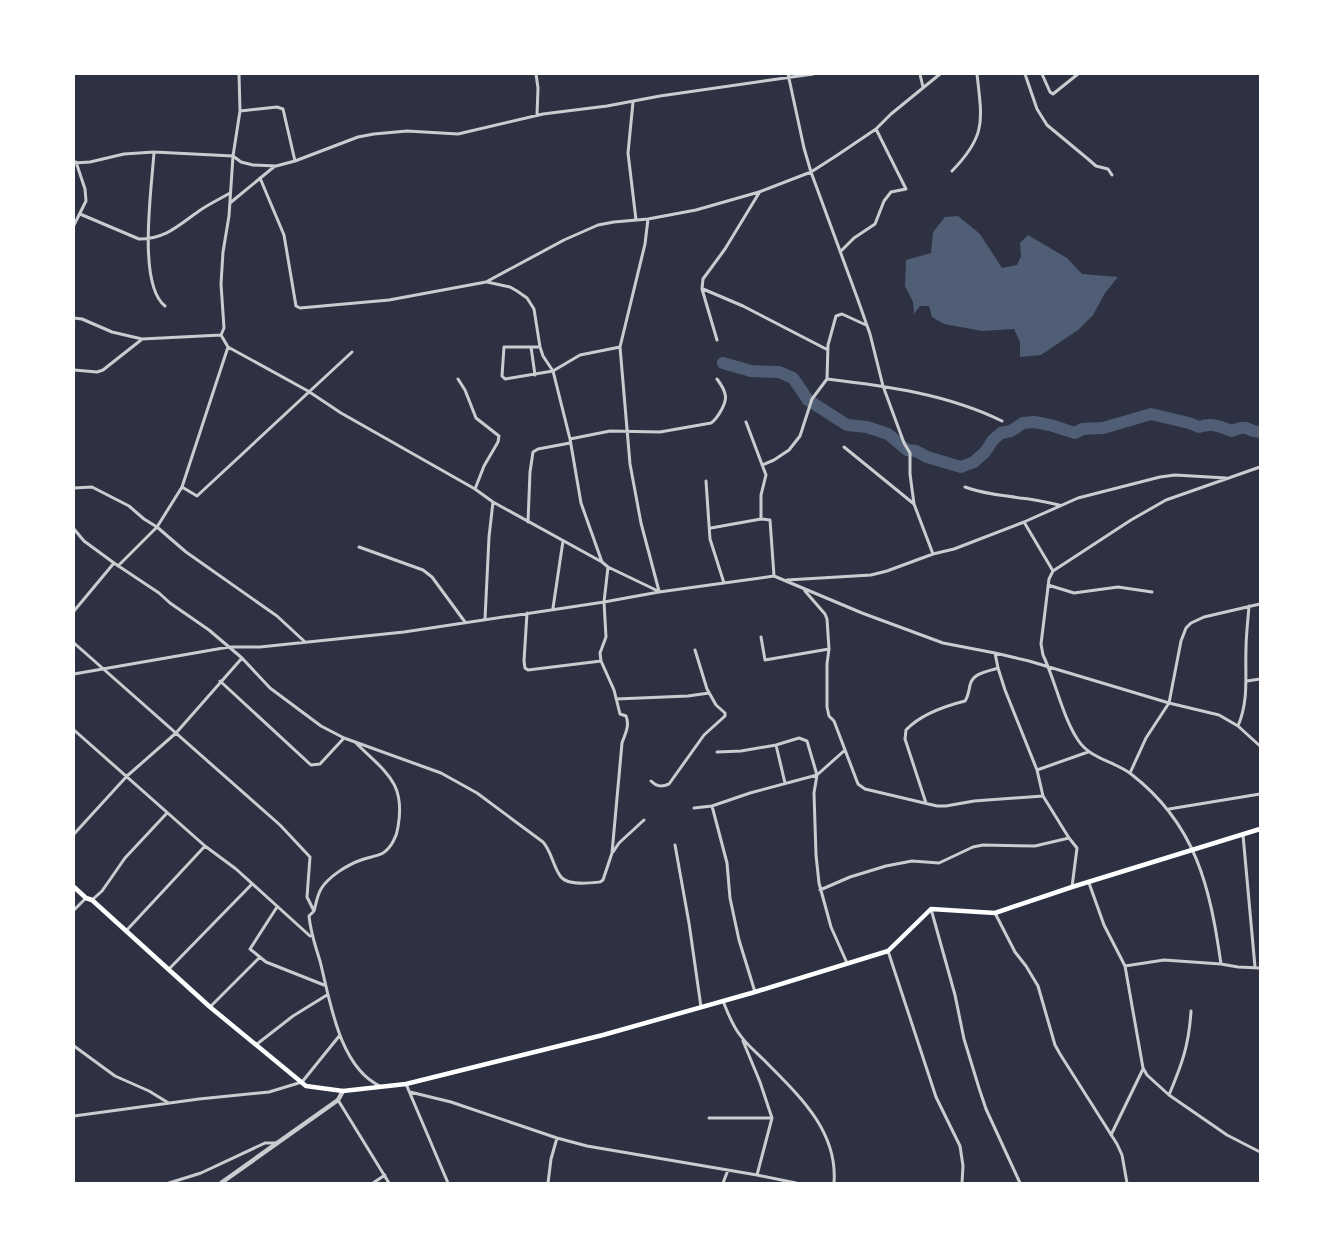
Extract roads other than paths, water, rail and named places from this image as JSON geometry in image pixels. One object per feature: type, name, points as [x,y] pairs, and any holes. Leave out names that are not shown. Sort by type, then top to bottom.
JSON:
[{"type":"main road","points":[[74,888],[86,898],[92,900],[210,1007],[306,1086],[343,1091],[406,1084],[603,1035],[755,992],[888,952],[931,909],[995,913],[1260,828]]},
{"type":"street","points":[[221,335],[224,328],[221,284],[225,234],[230,204],[233,156],[240,111],[239,74]]},
{"type":"street","points":[[536,74],[538,88],[537,115]]},
{"type":"street","points":[[788,74],[802,141],[811,172],[841,251],[866,325],[883,386],[904,443],[910,453],[910,474],[914,504],[933,554]]},
{"type":"street","points":[[74,225],[86,201],[85,189],[75,162],[90,162],[124,154],[154,152],[233,156],[241,162],[253,165],[276,166],[295,161],[358,137],[392,132],[458,134],[537,115],[813,74]]},
{"type":"street","points":[[920,74],[923,87]]},
{"type":"street","points":[[260,178],[284,235],[296,306],[300,308],[389,300],[486,282],[564,240],[606,223],[648,219],[696,210],[759,192],[811,172],[876,129],[940,74]]},
{"type":"street","points":[[952,171],[973,144],[980,126],[982,113],[977,74]]},
{"type":"street","points":[[1025,74],[1037,109],[1047,125],[1088,160],[1096,166],[1108,169],[1112,175]]},
{"type":"street","points":[[1042,74],[1050,92],[1053,94],[1078,74]]},
{"type":"street","points":[[633,102],[628,153],[636,220]]},
{"type":"street","points":[[240,111],[277,107],[283,109],[295,161]]},
{"type":"street","points":[[841,251],[854,238],[875,224],[884,201],[892,192],[906,189],[876,129]]},
{"type":"street","points":[[154,152],[148,239],[149,268],[152,287],[165,306]]},
{"type":"street","points":[[230,204],[276,166]]},
{"type":"street","points":[[717,340],[702,289],[703,279],[725,248],[759,192]]},
{"type":"street","points":[[80,214],[131,236],[148,239],[167,234],[201,209],[230,193]]},
{"type":"street","points":[[648,219],[645,244],[620,346],[630,464],[634,489],[659,592]]},
{"type":"street","points":[[486,282],[510,287],[524,295],[532,303],[540,347],[553,372],[570,441],[581,503],[602,562]]},
{"type":"street","points":[[702,289],[742,306],[828,350]]},
{"type":"street","points":[[762,464],[774,460],[789,450],[797,440],[812,399],[827,378],[828,350],[834,319],[838,314],[846,315],[866,325]]},
{"type":"street","points":[[74,318],[82,319],[112,332],[142,339],[221,335]]},
{"type":"street","points":[[221,335],[228,347],[308,391],[395,445],[475,489],[493,502],[608,567],[659,592]]},
{"type":"street","points":[[74,370],[96,372],[103,370],[118,360],[142,339]]},
{"type":"street","points":[[540,347],[504,347],[502,373],[505,379],[553,372],[580,355],[620,346]]},
{"type":"street","points":[[118,566],[157,527],[182,487],[228,347]]},
{"type":"street","points":[[531,347],[535,374]]},
{"type":"street","points":[[182,487],[194,496],[197,496],[352,352]]},
{"type":"street","points":[[827,378],[883,386],[955,402],[969,406],[1002,421]]},
{"type":"street","points":[[458,379],[465,390],[476,418],[499,436],[498,442],[484,466],[475,489]]},
{"type":"street","points":[[528,522],[530,472],[533,452],[538,449],[610,430],[660,432],[710,424],[716,418],[726,399],[726,395],[717,379]]},
{"type":"street","points":[[746,422],[766,475],[761,496],[762,519]]},
{"type":"street","points":[[844,447],[914,504]]},
{"type":"street","points":[[1221,964],[1215,926],[1204,880],[1194,850],[1169,809],[1130,773],[1088,752],[1078,741],[1043,655],[1041,644],[1048,585],[1053,571],[1115,530],[1166,500],[1260,467]]},
{"type":"street","points":[[787,580],[879,574],[1024,522],[1084,496],[1167,475],[1229,478]]},
{"type":"street","points":[[706,481],[711,528],[709,532],[710,539],[724,583]]},
{"type":"street","points":[[74,488],[92,487],[114,498],[157,527],[186,552],[277,616],[305,642]]},
{"type":"street","points":[[965,487],[977,492],[997,496],[1060,505]]},
{"type":"street","points":[[485,619],[489,537],[493,502]]},
{"type":"street","points":[[711,528],[762,519],[770,520],[772,524],[774,576]]},
{"type":"street","points":[[1024,522],[1053,571]]},
{"type":"street","points":[[74,529],[84,541],[210,630],[242,658],[270,688],[321,726],[344,738],[433,769],[477,793],[543,842],[548,848],[562,878],[570,882],[600,882],[603,880],[612,853],[622,744],[628,724],[626,716],[620,714],[610,678],[601,661],[601,648],[606,637],[604,602],[608,567]]},
{"type":"street","points":[[553,608],[563,541]]},
{"type":"street","points":[[359,547],[423,570],[432,577],[465,622]]},
{"type":"street","points":[[74,611],[114,563]]},
{"type":"street","points":[[74,674],[230,647],[260,647],[404,632],[774,576],[869,616],[943,643],[995,652],[1169,703],[1209,712],[1238,726],[1260,746]]},
{"type":"street","points":[[1048,585],[1074,593],[1118,586],[1152,592]]},
{"type":"street","points":[[803,588],[825,614],[828,626],[829,649],[826,674],[828,712],[834,721],[858,784],[861,787],[926,804],[946,806],[974,801],[1043,796]]},
{"type":"street","points":[[1130,773],[1146,738],[1169,703],[1181,641],[1186,628],[1191,623],[1204,617],[1260,604]]},
{"type":"street","points":[[1238,726],[1245,706],[1249,606]]},
{"type":"street","points":[[527,613],[524,662],[528,670],[601,661]]},
{"type":"street","points":[[761,637],[765,660],[829,649]]},
{"type":"street","points":[[74,643],[280,825],[307,852],[311,863],[307,898],[314,912]]},
{"type":"street","points":[[651,781],[660,786],[669,784],[704,734],[725,716],[709,693],[695,650]]},
{"type":"street","points":[[995,652],[1005,690],[1037,770],[1043,796],[1077,848],[1072,887]]},
{"type":"street","points":[[74,834],[126,776],[176,733],[242,658]]},
{"type":"street","points":[[926,804],[905,739],[906,730],[923,718],[951,705],[965,702],[972,678],[975,675],[998,668]]},
{"type":"street","points":[[1247,681],[1260,679]]},
{"type":"street","points":[[220,681],[311,765],[320,764],[344,738]]},
{"type":"street","points":[[616,699],[688,696],[709,693]]},
{"type":"street","points":[[74,730],[167,813],[205,846],[236,869],[311,936]]},
{"type":"street","points":[[717,752],[735,752],[776,745],[800,738],[807,741],[818,775],[814,793],[816,856],[820,890],[831,927],[848,964]]},
{"type":"street","points":[[354,741],[392,780],[397,788],[400,800],[398,830],[388,849],[382,854],[354,862],[326,883],[318,894],[314,912],[309,916],[311,936],[320,961],[327,995],[340,1035],[362,1074],[371,1082],[383,1087]]},
{"type":"street","points":[[776,745],[785,783]]},
{"type":"street","points":[[694,808],[712,806],[785,783],[818,775],[845,750]]},
{"type":"street","points":[[1037,770],[1088,752]]},
{"type":"street","points":[[1169,809],[1260,794]]},
{"type":"street","points":[[712,806],[726,858],[730,898],[739,940],[755,992]]},
{"type":"street","points":[[92,900],[102,891],[125,858],[167,813]]},
{"type":"street","points":[[612,853],[619,843],[644,820]]},
{"type":"street","points":[[1244,834],[1255,966]]},
{"type":"street","points":[[820,890],[850,877],[886,866],[912,861],[939,863],[973,847],[992,845],[1035,846],[1069,838]]},
{"type":"street","points":[[675,845],[690,923],[701,1007]]},
{"type":"street","points":[[125,931],[205,846]]},
{"type":"street","points":[[1089,882],[1104,926],[1125,966],[1143,1068],[1152,1080],[1169,1095],[1227,1135],[1260,1152]]},
{"type":"street","points":[[169,968],[252,884]]},
{"type":"street","points":[[74,910],[86,898]]},
{"type":"street","points":[[277,907],[250,949],[266,962],[325,985]]},
{"type":"street","points":[[931,909],[956,995],[964,1039],[979,1088],[986,1109],[1020,1183]]},
{"type":"street","points":[[995,913],[1014,952],[1026,966],[1038,986],[1060,1054],[1122,1155],[1128,1183]]},
{"type":"street","points":[[888,952],[936,1097],[960,1146],[963,1166],[962,1183]]},
{"type":"street","points":[[210,1007],[260,957]]},
{"type":"street","points":[[1125,966],[1164,960],[1238,967],[1255,966],[1260,968]]},
{"type":"street","points":[[257,1044],[292,1016],[327,995]]},
{"type":"street","points":[[723,1001],[731,1022],[742,1038],[805,1101],[810,1109],[827,1140],[833,1156],[834,1183]]},
{"type":"street","points":[[1169,1095],[1181,1067],[1189,1041],[1191,1011]]},
{"type":"street","points":[[74,1116],[269,1092],[302,1082],[340,1035]]},
{"type":"street","points":[[742,1038],[772,1118],[757,1175]]},
{"type":"street","points":[[74,1046],[115,1076],[149,1091],[168,1103]]},
{"type":"street","points":[[1111,1135],[1143,1068]]},
{"type":"street","points":[[406,1084],[448,1183]]},
{"type":"street","points":[[221,1183],[338,1100],[343,1091]]},
{"type":"street","points":[[410,1092],[451,1102],[557,1138],[618,1152],[796,1183]]},
{"type":"street","points":[[338,1100],[389,1183]]},
{"type":"street","points":[[709,1118],[772,1118]]},
{"type":"street","points":[[548,1183],[551,1159],[557,1138]]},
{"type":"street","points":[[169,1183],[201,1173],[265,1143],[276,1143]]},
{"type":"street","points":[[723,1183],[728,1170]]},
{"type":"street","points":[[373,1183],[385,1176]]},
{"type":"water","points":[[958,216],[980,234],[1002,268],[1017,265],[1021,256],[1020,243],[1028,235],[1067,258],[1082,274],[1118,277],[1105,293],[1093,315],[1078,330],[1041,355],[1020,357],[1020,342],[1014,329],[982,331],[944,324],[932,317],[929,306],[920,306],[914,314],[913,302],[905,286],[906,260],[931,253],[933,232],[945,217]]},
{"type":"waterway","points":[[723,363],[751,371],[779,372],[793,378],[808,400],[847,425],[867,427],[888,434],[907,450],[916,451],[927,457],[961,467],[974,462],[1001,433],[1011,431],[1023,423],[1034,422],[1050,425],[1075,433],[1082,429],[1103,428],[1151,414],[1199,427],[1212,425],[1232,431],[1245,428],[1260,432]]}]
